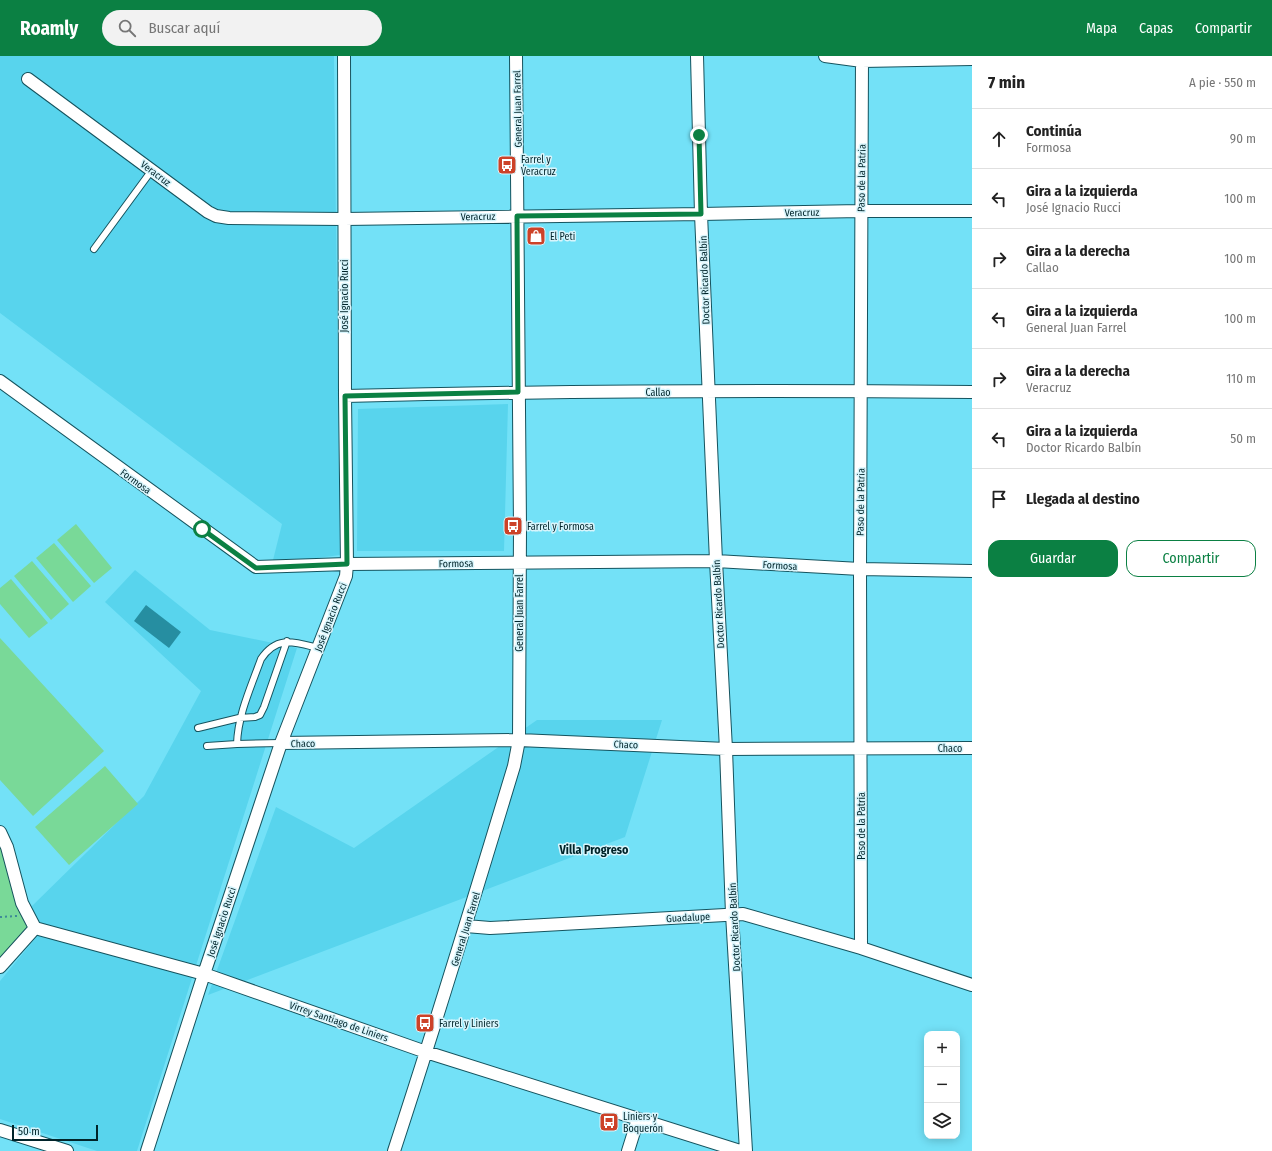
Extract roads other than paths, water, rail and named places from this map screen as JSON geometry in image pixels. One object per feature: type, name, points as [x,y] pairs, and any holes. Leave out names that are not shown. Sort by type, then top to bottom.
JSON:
[{"type":"street","name":"José Ignacio Rucci","points":[[148,1151],[204,974],[281,743],[344,582],[347,564],[344,56]]},
{"type":"street","name":"General Juan Farrel","points":[[394,1151],[466,926],[514,766],[519,740],[516,56]]},
{"type":"street","name":"Doctor Ricardo Balbín","points":[[697,56],[708,392],[726,748],[732,914],[746,1151]]},
{"type":"street","points":[[826,56],[862,59],[972,59]]},
{"type":"street","name":"Paso de la Patria","points":[[861,948],[860,569],[862,391],[862,59]]},
{"type":"street","name":"Veracruz","points":[[28,79],[208,212],[216,216],[229,218],[344,219],[861,211],[972,212]]},
{"type":"street","name":"Formosa","points":[[0,381],[253,566],[263,568],[347,564],[716,561],[860,569],[972,571]]},
{"type":"street","name":"Callao","points":[[345,396],[518,392],[972,392]]},
{"type":"street","name":"Chaco","points":[[281,743],[519,740],[726,748],[972,748]]},
{"type":"street","points":[[0,832],[4,839],[22,903],[27,916],[35,928],[0,967]]},
{"type":"street","name":"Guadalupe","points":[[466,926],[490,928],[732,914],[751,916],[861,948],[972,985]]},
{"type":"street","name":"Virrey Santiago de Liniers","points":[[35,928],[204,974],[426,1052],[740,1151]]},
{"type":"street","points":[[628,1151],[638,1119]]},
{"type":"street","points":[[0,1130],[67,1151]]},
{"type":"lane","points":[[94,249],[152,170]]},
{"type":"lane","points":[[198,728],[239,718],[255,717],[260,715],[286,641]]},
{"type":"lane","points":[[236,744],[239,718],[260,659],[266,650],[286,641],[318,648]]},
{"type":"lane","points":[[207,746],[281,743]]},
{"type":"place","name":"Farrel y Veracruz","points":[[507,165]]},
{"type":"place","name":"El Peti","points":[[536,236]]},
{"type":"place","name":"Farrel y Formosa","points":[[513,526]]},
{"type":"place","name":"Farrel y Liniers","points":[[425,1023]]},
{"type":"place","name":"Liniers y Boquerón","points":[[609,1122]]},
{"type":"district","name":"Villa Progreso","points":[[594,850]]}]
